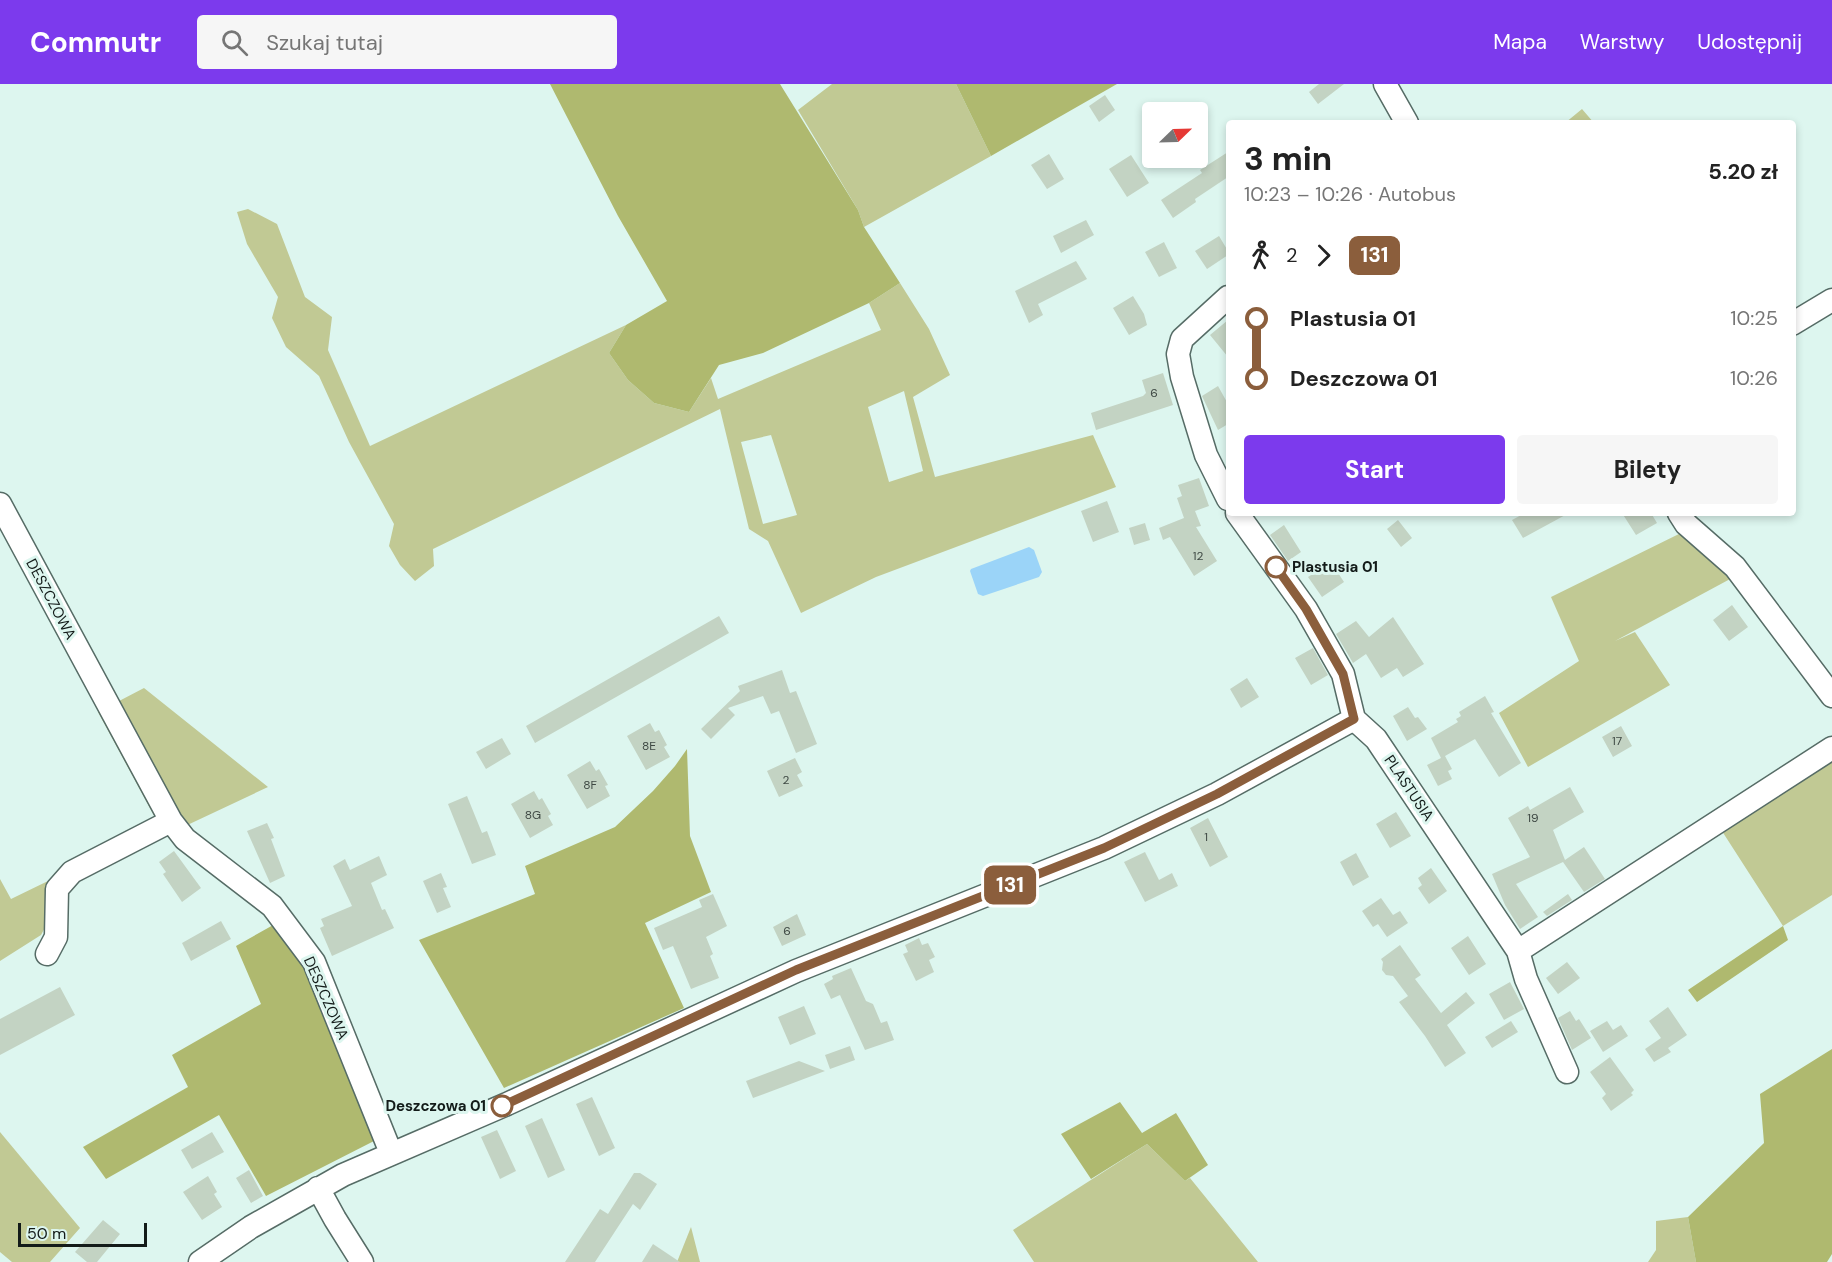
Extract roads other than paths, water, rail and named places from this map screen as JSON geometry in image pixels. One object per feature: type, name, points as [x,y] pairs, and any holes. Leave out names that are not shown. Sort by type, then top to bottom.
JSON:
[{"type":"street","points":[[1385,84],[1405,120]]},
{"type":"street","points":[[1226,299],[1182,339],[1178,354],[1182,377],[1206,455],[1226,495]]},
{"type":"street","points":[[1796,322],[1832,300]]},
{"type":"street","name":"DESZCZOWA","points":[[0,504],[171,821],[185,839],[272,906],[314,962],[391,1154]]},
{"type":"street","points":[[200,1262],[251,1227],[318,1188],[507,1104],[796,970],[1104,848],[1217,794],[1354,719],[1343,674],[1306,609],[1239,516]]},
{"type":"street","points":[[1681,516],[1686,524],[1735,567],[1832,696]]},
{"type":"street","name":"PLASTUSIA","points":[[1354,719],[1377,740],[1518,951],[1526,979],[1567,1072]]},
{"type":"street","points":[[1518,951],[1832,748]]},
{"type":"street","points":[[47,954],[56,937],[57,889],[72,872],[171,821]]},
{"type":"street","points":[[318,1188],[362,1262]]},
{"type":"water","points":[[1029,547],[1034,550],[1042,572],[1039,577],[983,596],[978,594],[971,569]]},
{"type":"place","name":"Plastusia 01","points":[[1276,567]]},
{"type":"place","name":"Deszczowa 01","points":[[502,1106]]}]
